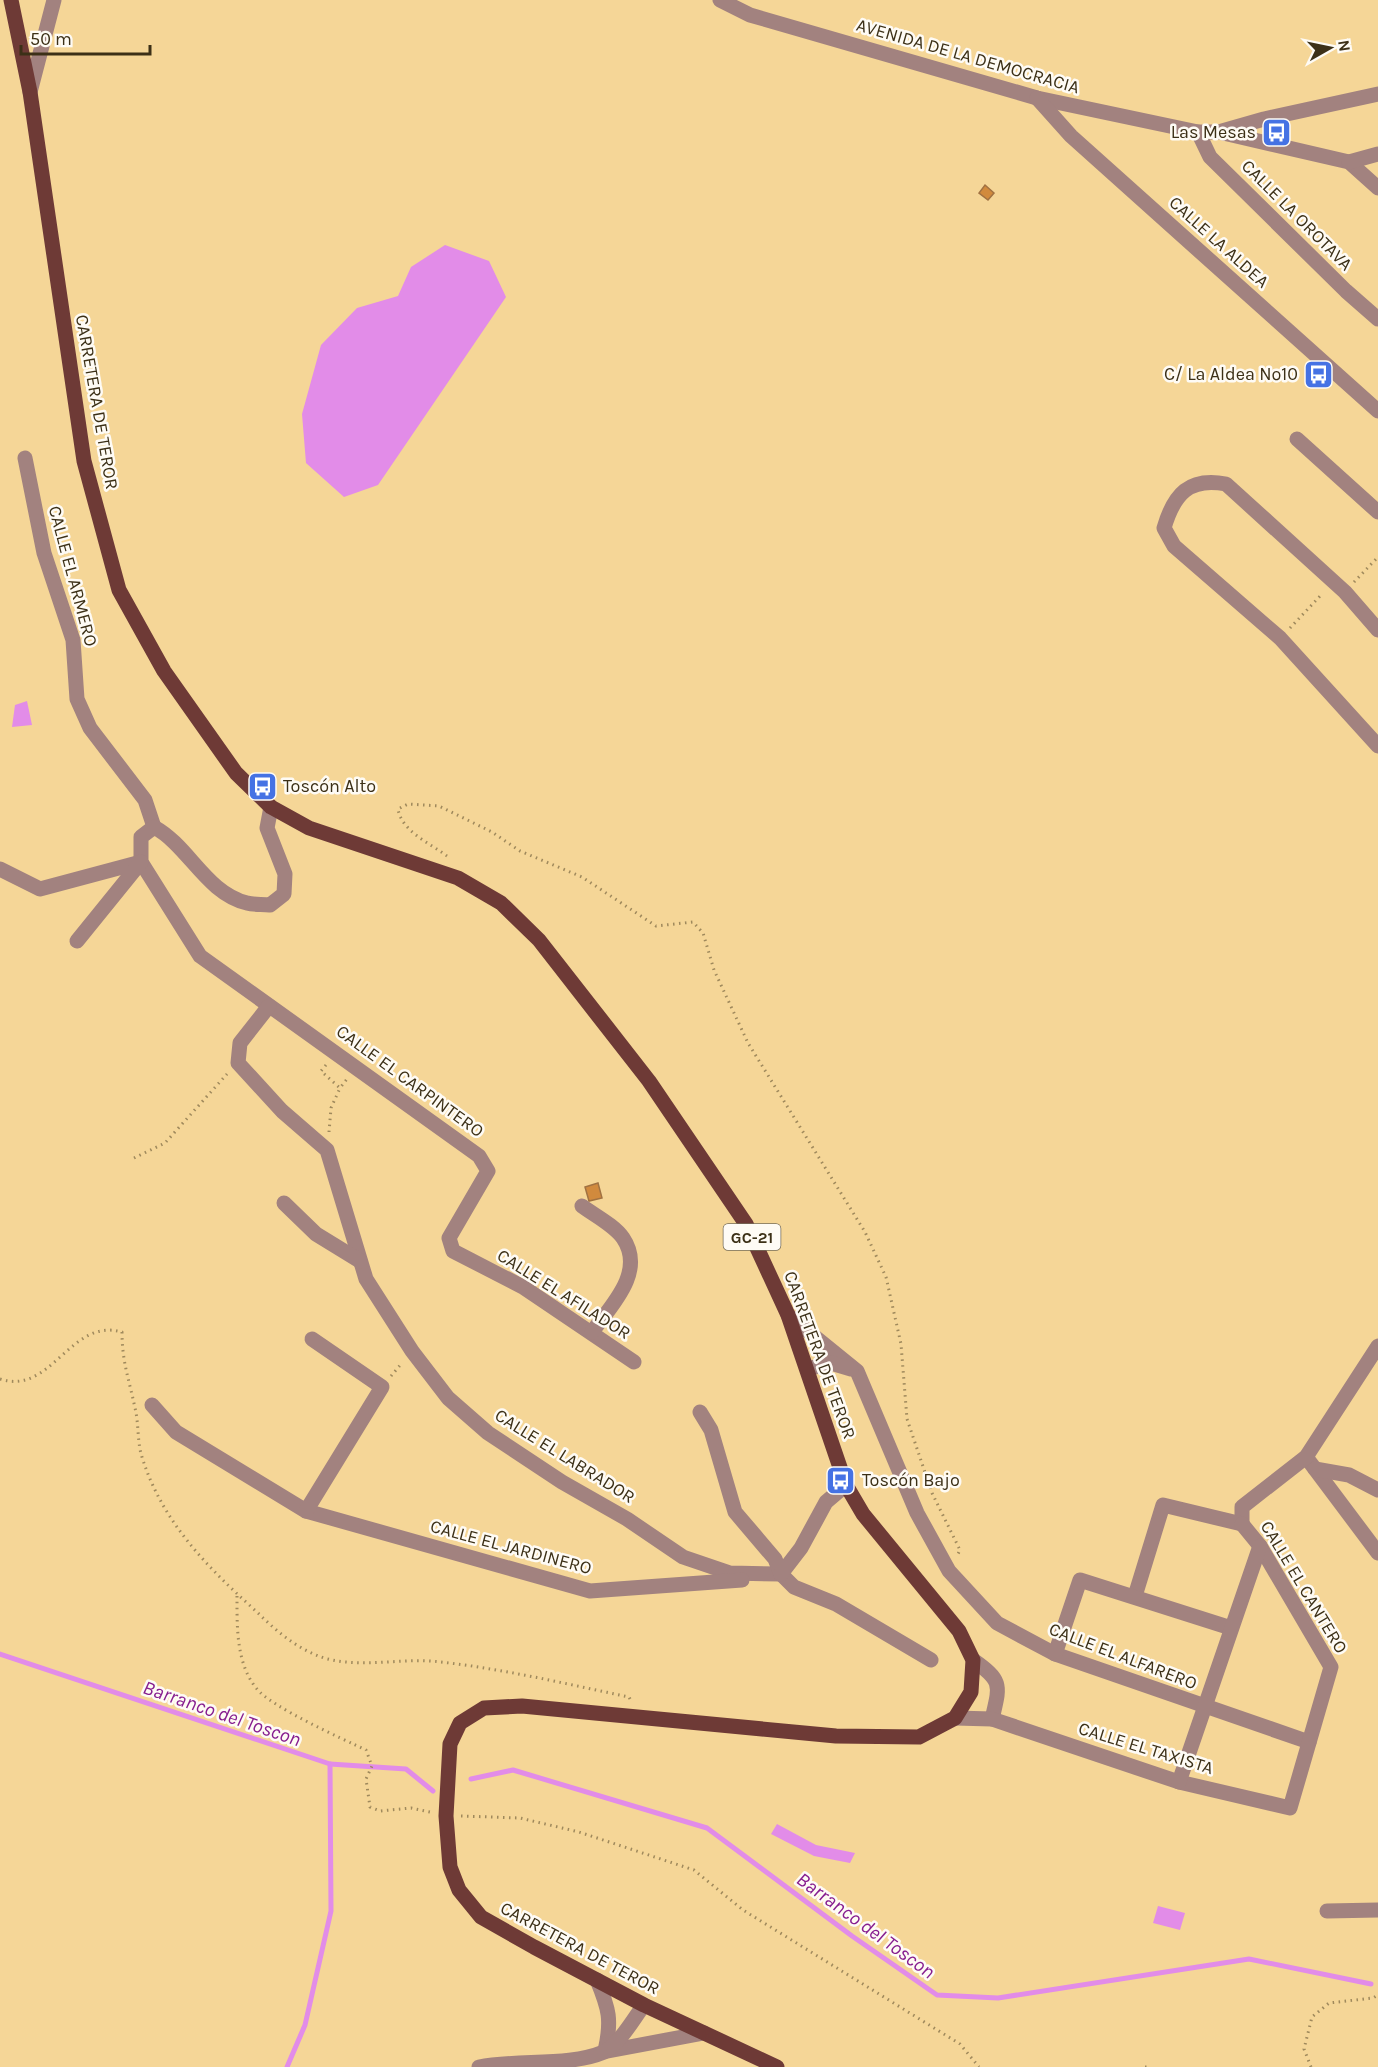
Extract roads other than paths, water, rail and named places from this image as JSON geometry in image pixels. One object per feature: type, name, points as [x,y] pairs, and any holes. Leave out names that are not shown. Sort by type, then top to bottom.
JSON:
[{"type":"main road","name":"CARRETERA DE TEROR","points":[[11,0],[30,92],[84,461],[119,590],[170,680],[236,773],[271,807],[309,828],[459,878],[501,903],[539,940],[649,1081],[746,1224],[788,1316],[846,1485],[863,1514],[959,1631],[973,1660]]},
{"type":"main road","points":[[955,1718],[970,1692],[973,1660]]},
{"type":"main road","name":"CARRETERA DE TEROR","points":[[777,2067],[644,2005],[481,1917],[459,1890],[450,1867],[446,1816],[450,1744],[460,1723],[484,1708],[522,1706],[836,1736],[919,1737],[955,1718]]},
{"type":"street","points":[[30,92],[54,0]]},
{"type":"street","name":"AVENIDA DE LA DEMOCRACIA","points":[[720,0],[750,15],[1037,99],[1198,132],[1219,132],[1349,162],[1378,188]]},
{"type":"street","points":[[1219,132],[1264,119],[1378,94]]},
{"type":"street","name":"CALLE LA ALDEA","points":[[1037,99],[1071,135],[1378,411]]},
{"type":"street","name":"CALLE LA OROTAVA","points":[[1198,132],[1210,157],[1346,291],[1378,319]]},
{"type":"street","points":[[1349,162],[1378,154]]},
{"type":"street","points":[[1297,439],[1378,513]]},
{"type":"street","name":"CALLE EL ARMERO","points":[[25,458],[44,553],[73,640],[77,699],[90,728],[145,800],[154,826]]},
{"type":"street","points":[[1378,630],[1339,587],[1226,484],[1208,480],[1189,486],[1170,508],[1164,528],[1174,546],[1280,638],[1378,746]]},
{"type":"street","points":[[268,1006],[200,956],[141,862],[141,837],[154,826],[168,834],[214,885],[246,903],[270,905],[284,894],[285,874],[267,828],[271,807]]},
{"type":"street","points":[[0,869],[40,889],[141,862]]},
{"type":"street","points":[[77,941],[141,862]]},
{"type":"street","name":"CALLE EL LABRADOR","points":[[268,1006],[240,1043],[238,1063],[282,1111],[327,1150],[366,1279],[412,1351],[448,1398],[488,1433],[562,1482],[627,1519],[683,1557],[730,1574],[781,1574]]},
{"type":"street","name":"CALLE EL CARPINTERO","points":[[268,1006],[350,1061],[479,1156],[488,1171],[449,1238]]},
{"type":"street","points":[[284,1203],[316,1234],[360,1261]]},
{"type":"street","points":[[582,1206],[622,1237],[632,1257],[627,1282],[592,1332]]},
{"type":"street","name":"CALLE EL AFILADOR","points":[[449,1238],[453,1251],[523,1287],[634,1362]]},
{"type":"street","name":"CALLE EL ALFARERO","points":[[788,1316],[857,1371],[917,1513],[949,1571],[997,1623],[1055,1654],[1204,1708],[1309,1742]]},
{"type":"street","points":[[306,1511],[382,1387],[312,1339]]},
{"type":"street","points":[[1135,1596],[1163,1505],[1242,1524],[1242,1508],[1310,1463],[1373,1363],[1378,1346]]},
{"type":"street","points":[[807,1369],[831,1363],[857,1371]]},
{"type":"street","name":"CALLE EL JARDINERO","points":[[152,1405],[176,1432],[306,1511],[590,1591],[714,1584],[781,1574]]},
{"type":"street","points":[[700,1412],[711,1430],[735,1512],[775,1559],[781,1574],[794,1587],[836,1604],[931,1660]]},
{"type":"street","points":[[1310,1463],[1349,1475],[1378,1490]]},
{"type":"street","points":[[1310,1463],[1378,1553]]},
{"type":"street","points":[[781,1574],[801,1548],[826,1502],[846,1485]]},
{"type":"street","name":"CALLE EL CANTERO","points":[[1242,1524],[1260,1546],[1331,1667],[1290,1808]]},
{"type":"street","points":[[1179,1782],[1260,1546]]},
{"type":"street","points":[[1055,1654],[1080,1580],[1231,1628]]},
{"type":"street","points":[[973,1660],[994,1674],[999,1691],[992,1719]]},
{"type":"street","name":"CALLE EL TAXISTA","points":[[955,1718],[992,1719],[1179,1782],[1290,1808]]},
{"type":"street","points":[[1327,1911],[1378,1910]]},
{"type":"street","points":[[597,1980],[610,2011],[610,2032],[605,2051]]},
{"type":"street","points":[[605,2051],[617,2041],[644,2005]]},
{"type":"street","points":[[479,2067],[588,2059],[605,2051],[704,2033]]},
{"type":"waterway","name":"Barranco del Toscon","points":[[0,1654],[330,1764],[406,1769],[433,1791]]},
{"type":"waterway","points":[[287,2067],[305,2025],[331,1911],[330,1764]]},
{"type":"waterway","name":"Barranco del Toscon","points":[[471,1779],[513,1770],[707,1828],[852,1936],[937,1995],[998,1998],[1249,1959],[1371,1984]]},
{"type":"place","name":"Las Mesas","points":[[1277,132]]},
{"type":"place","name":"C/ La Aldea Nº10","points":[[1319,374]]},
{"type":"place","name":"Toscón Alto","points":[[262,786]]},
{"type":"place","name":"Toscón Bajo","points":[[841,1480]]}]
